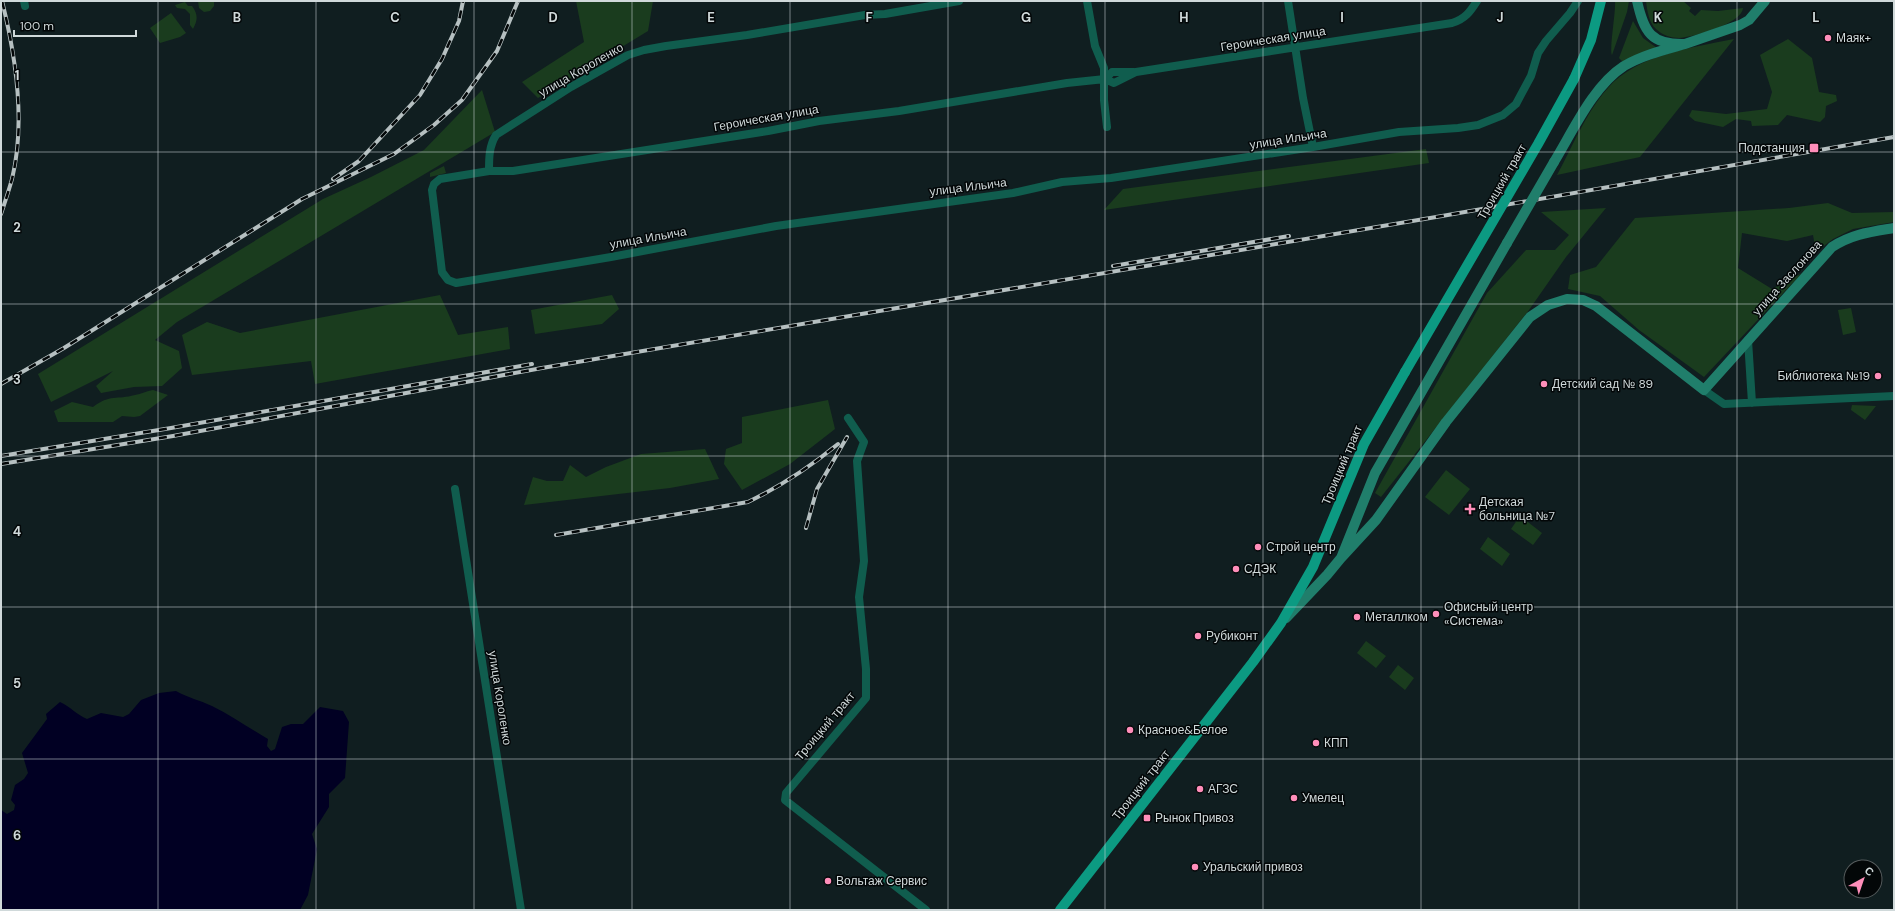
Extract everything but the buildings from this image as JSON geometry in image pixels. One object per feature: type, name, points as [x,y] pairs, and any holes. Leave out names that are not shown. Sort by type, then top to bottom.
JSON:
[{"type":"main road","name":"Троицкий тракт","points":[[1060,910],[1253,662],[1281,623],[1313,567],[1370,432],[1574,80],[1591,40],[1601,1]]},
{"type":"main road","points":[[1637,1],[1645,28],[1652,36],[1667,44],[1685,44]]},
{"type":"main road","points":[[1341,558],[1375,473],[1554,162],[1594,97],[1612,76],[1625,66],[1645,56],[1740,25],[1749,20],[1765,1]]},
{"type":"main road","name":"улица Заслонова","points":[[1704,390],[1832,247],[1845,238],[1894,228]]},
{"type":"main road","points":[[1281,623],[1327,575],[1376,520],[1446,422],[1521,327],[1539,310],[1548,305],[1571,299],[1583,300],[1596,306],[1704,390]]},
{"type":"main road","points":[[1360,509],[1363,519],[1369,522],[1376,520]]},
{"type":"street","name":"улица Короленко","points":[[489,170],[488,156],[492,142],[496,136],[571,87],[628,56],[666,46],[747,35],[958,1]]},
{"type":"street","points":[[1087,1],[1094,41],[1104,68],[1106,127]]},
{"type":"street","points":[[1288,1],[1303,98],[1313,147]]},
{"type":"street","name":"Героическая улица","points":[[434,184],[440,179],[489,170],[513,171],[768,131],[819,121],[862,116],[1068,83],[1104,79],[1114,83],[1136,72],[1461,20],[1467,15],[1477,1]]},
{"type":"street","name":"улица Ильича","points":[[434,184],[432,190],[442,272],[448,280],[456,282],[610,257],[776,226],[1013,193],[1062,182],[1111,178],[1313,147],[1399,132],[1458,128],[1494,120],[1510,111],[1520,98],[1531,76],[1538,53],[1578,1]]},
{"type":"street","points":[[1748,340],[1752,403]]},
{"type":"street","points":[[1704,390],[1724,404],[1894,396]]},
{"type":"street","name":"Троицкий тракт","points":[[848,418],[864,442],[857,461],[864,561],[859,597],[866,669],[866,698],[786,793],[785,800],[926,910]]},
{"type":"street","name":"улица Короленко","points":[[456,489],[521,910]]},
{"type":"green space","points":[[198,1],[214,1],[214,6],[210,11],[204,12],[199,8]]},
{"type":"green space","points":[[576,1],[653,1],[648,31],[538,98],[522,82],[584,42]]},
{"type":"green space","points":[[1615,1],[1629,1],[1627,12],[1612,55],[1611,46]]},
{"type":"green space","points":[[1646,1],[1683,1],[1691,8],[1689,11],[1695,16],[1701,10],[1718,11],[1743,8],[1741,14],[1735,19],[1716,29],[1695,35],[1676,38],[1670,37],[1658,31],[1649,16]]},
{"type":"green space","points":[[185,2],[188,6],[192,6],[196,14],[196,23],[193,29],[190,25],[190,14],[185,9],[177,8],[175,5]]},
{"type":"green space","points":[[171,13],[186,33],[180,37],[160,43],[150,28]]},
{"type":"green space","points":[[1633,21],[1643,38],[1657,48],[1623,62],[1619,58]]},
{"type":"green space","points":[[1734,39],[1640,157],[1557,175],[1580,130],[1600,97],[1620,77],[1650,60],[1666,54],[1701,45]]},
{"type":"green space","points":[[1788,39],[1812,58],[1819,92],[1836,95],[1837,101],[1826,106],[1825,117],[1820,122],[1787,115],[1778,125],[1752,126],[1751,121],[1736,119],[1723,127],[1695,121],[1689,116],[1692,110],[1726,114],[1767,109],[1772,92],[1760,55]]},
{"type":"green space","points":[[482,90],[495,132],[177,322],[155,340],[179,351],[182,368],[162,386],[134,387],[101,393],[96,386],[113,371],[51,402],[38,374],[323,199],[424,150]]},
{"type":"green space","points":[[1426,149],[1429,163],[1104,210],[1123,189]]},
{"type":"green space","points":[[444,166],[446,173],[430,177],[430,173]]},
{"type":"green space","points":[[1828,203],[1852,213],[1894,212],[1894,222],[1853,229],[1833,239],[1816,252],[1813,235],[1787,241],[1742,233],[1738,268],[1772,289],[1802,273],[1704,377],[1639,330],[1600,296],[1568,289],[1570,275],[1596,267],[1635,218],[1789,208]]},
{"type":"green space","points":[[1606,208],[1566,257],[1529,310],[1381,497],[1375,493],[1487,293],[1526,250],[1555,250],[1569,235],[1541,212]]},
{"type":"green space","points":[[440,295],[458,335],[508,327],[510,349],[315,384],[311,361],[192,375],[182,335],[207,322],[240,333]]},
{"type":"green space","points":[[612,295],[619,309],[602,324],[535,334],[531,310]]},
{"type":"green space","points":[[1851,308],[1856,332],[1843,335],[1838,310]]},
{"type":"green space","points":[[153,390],[168,395],[140,416],[122,416],[113,422],[58,422],[54,411],[72,402],[93,407],[104,400],[137,395]]},
{"type":"green space","points":[[828,400],[835,429],[790,464],[742,490],[724,464],[726,449],[742,443],[742,417]]},
{"type":"green space","points":[[1852,405],[1876,406],[1865,420],[1851,410]]},
{"type":"green space","points":[[705,449],[719,479],[670,488],[524,505],[533,477],[547,481],[563,481],[570,465],[586,477],[606,467],[641,454]]},
{"type":"green space","points":[[1446,470],[1470,489],[1449,515],[1425,497]]},
{"type":"green space","points":[[1520,516],[1542,533],[1533,545],[1511,529]]},
{"type":"green space","points":[[1488,537],[1510,554],[1502,566],[1480,549]]},
{"type":"green space","points":[[1366,641],[1386,656],[1376,668],[1357,653]]},
{"type":"green space","points":[[1398,665],[1414,678],[1405,690],[1389,677]]},
{"type":"water","points":[[176,691],[219,710],[268,739],[267,746],[271,751],[275,749],[282,727],[291,724],[303,724],[320,707],[343,711],[349,722],[345,778],[329,794],[329,807],[312,834],[317,849],[308,895],[300,910],[1,910],[1,810],[7,814],[14,810],[15,805],[11,800],[15,785],[24,779],[28,773],[22,753],[47,719],[46,714],[60,702],[87,719],[101,713],[123,717],[129,714],[141,700],[159,693]]},
{"type":"railway","points":[[1,214],[12,179],[16,157],[19,112],[15,67],[2,1]]},
{"type":"railway","points":[[333,179],[359,161],[420,95],[442,59],[459,21],[463,1]]},
{"type":"railway","points":[[1,384],[64,348],[302,199],[394,154],[434,125],[462,100],[497,51],[518,1]]},
{"type":"railway","points":[[1,464],[173,436],[542,368],[1442,216],[1894,137]]},
{"type":"railway","points":[[1113,266],[1289,236]]},
{"type":"railway","points":[[1,456],[171,428],[532,364]]},
{"type":"railway","points":[[806,528],[817,489],[847,437]]},
{"type":"railway","points":[[556,535],[748,502],[795,476],[838,444]]},
{"type":"place","name":"Маяк+","points":[[1828,38]]},
{"type":"place","name":"Подстанция","points":[[1814,148]]},
{"type":"place","name":"Библиотека №19","points":[[1878,376]]},
{"type":"place","name":"Детский сад № 89","points":[[1544,384]]},
{"type":"place","name":"Детская больница №7","points":[[1470,509]]},
{"type":"place","name":"Строй центр","points":[[1258,547]]},
{"type":"place","name":"СДЭК","points":[[1236,569]]},
{"type":"place","name":"Офисный центр «Система»","points":[[1436,614]]},
{"type":"place","name":"Металлком","points":[[1357,617]]},
{"type":"place","name":"Рубиконт","points":[[1198,636]]},
{"type":"place","name":"Красное&Белое","points":[[1130,730]]},
{"type":"place","name":"КПП","points":[[1316,743]]},
{"type":"place","name":"АГЗС","points":[[1200,789]]},
{"type":"place","name":"Умелец","points":[[1294,798]]},
{"type":"place","name":"Рынок Привоз","points":[[1147,818]]},
{"type":"place","name":"Уральский привоз","points":[[1195,867]]},
{"type":"place","name":"Вольтаж Сервис","points":[[828,881]]}]
